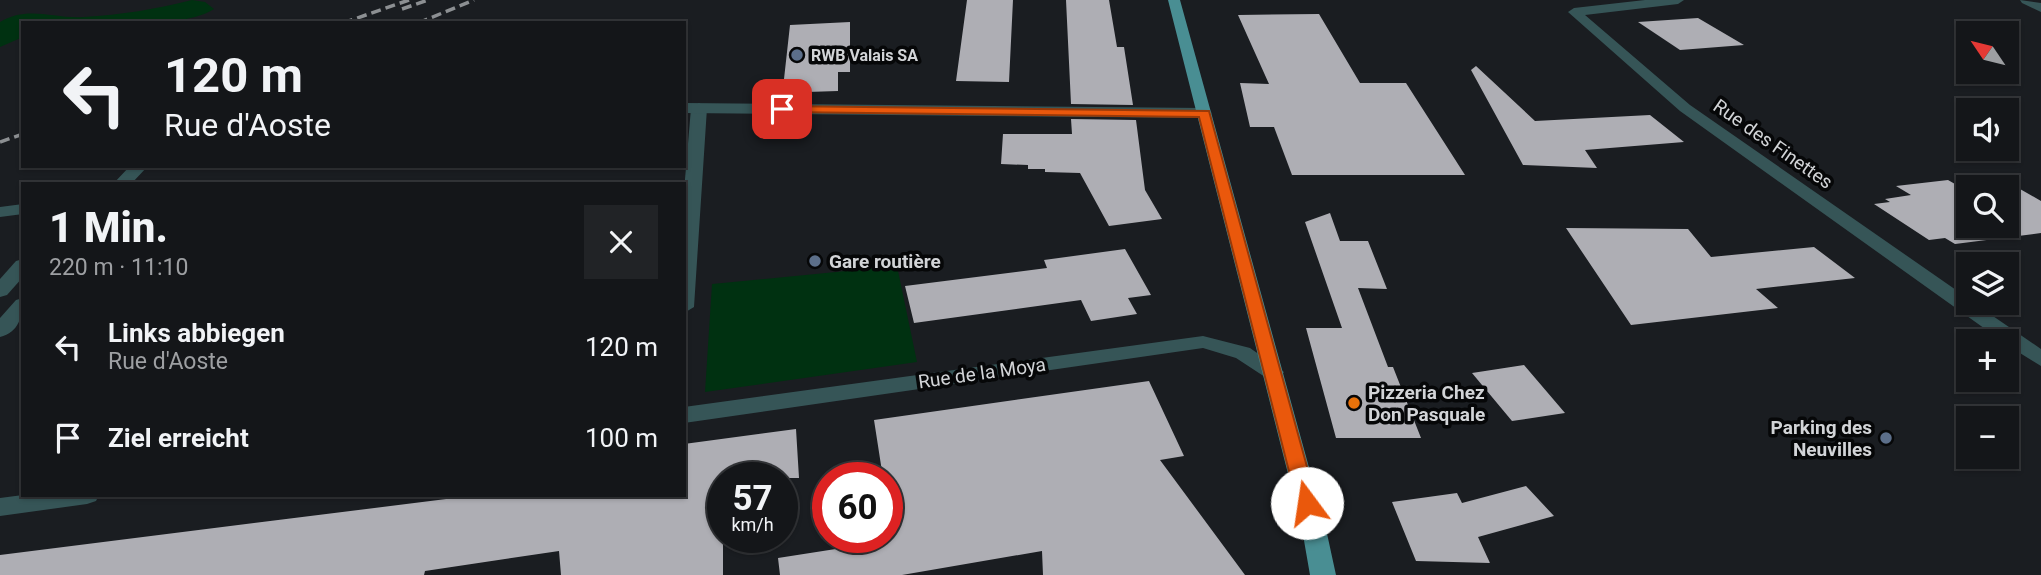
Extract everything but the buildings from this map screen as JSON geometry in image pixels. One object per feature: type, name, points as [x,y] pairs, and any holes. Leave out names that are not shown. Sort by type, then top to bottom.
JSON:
[{"type":"main road","points":[[1174,0],[1273,372],[1323,575]]},
{"type":"street","name":"Rue des Finettes","points":[[1678,0],[1574,12],[1685,108],[2041,359]]},
{"type":"street","points":[[2026,0],[2041,8]]},
{"type":"street","points":[[686,257],[692,108],[1204,113]]},
{"type":"street","points":[[123,182],[138,168]]},
{"type":"street","points":[[0,212],[21,209]]},
{"type":"street","points":[[0,291],[21,267]]},
{"type":"street","points":[[0,331],[21,306]]},
{"type":"street","name":"Rue de la Moya","points":[[686,415],[1203,342],[1243,353],[1273,372]]},
{"type":"street","points":[[0,507],[72,497]]},
{"type":"green space","points":[[192,0],[205,2],[214,9],[176,21],[21,21],[21,38],[0,47],[0,22],[21,14],[98,16]]},
{"type":"green space","points":[[897,266],[917,362],[705,392],[712,284]]},
{"type":"railway","points":[[349,21],[409,0]]},
{"type":"railway","points":[[402,9],[428,0]]},
{"type":"railway","points":[[423,21],[474,0]]},
{"type":"railway","points":[[0,142],[21,135]]},
{"type":"place","name":"RWB Valais SA","points":[[797,55]]},
{"type":"place","name":"Gare routière","points":[[815,261]]},
{"type":"place","name":"Pizzeria Chez Don Pasquale","points":[[1354,403]]},
{"type":"place","name":"Parking des Neuvilles","points":[[1886,438]]},
{"type":"route","points":[[782,109],[1204,113],[1307,503]]}]
